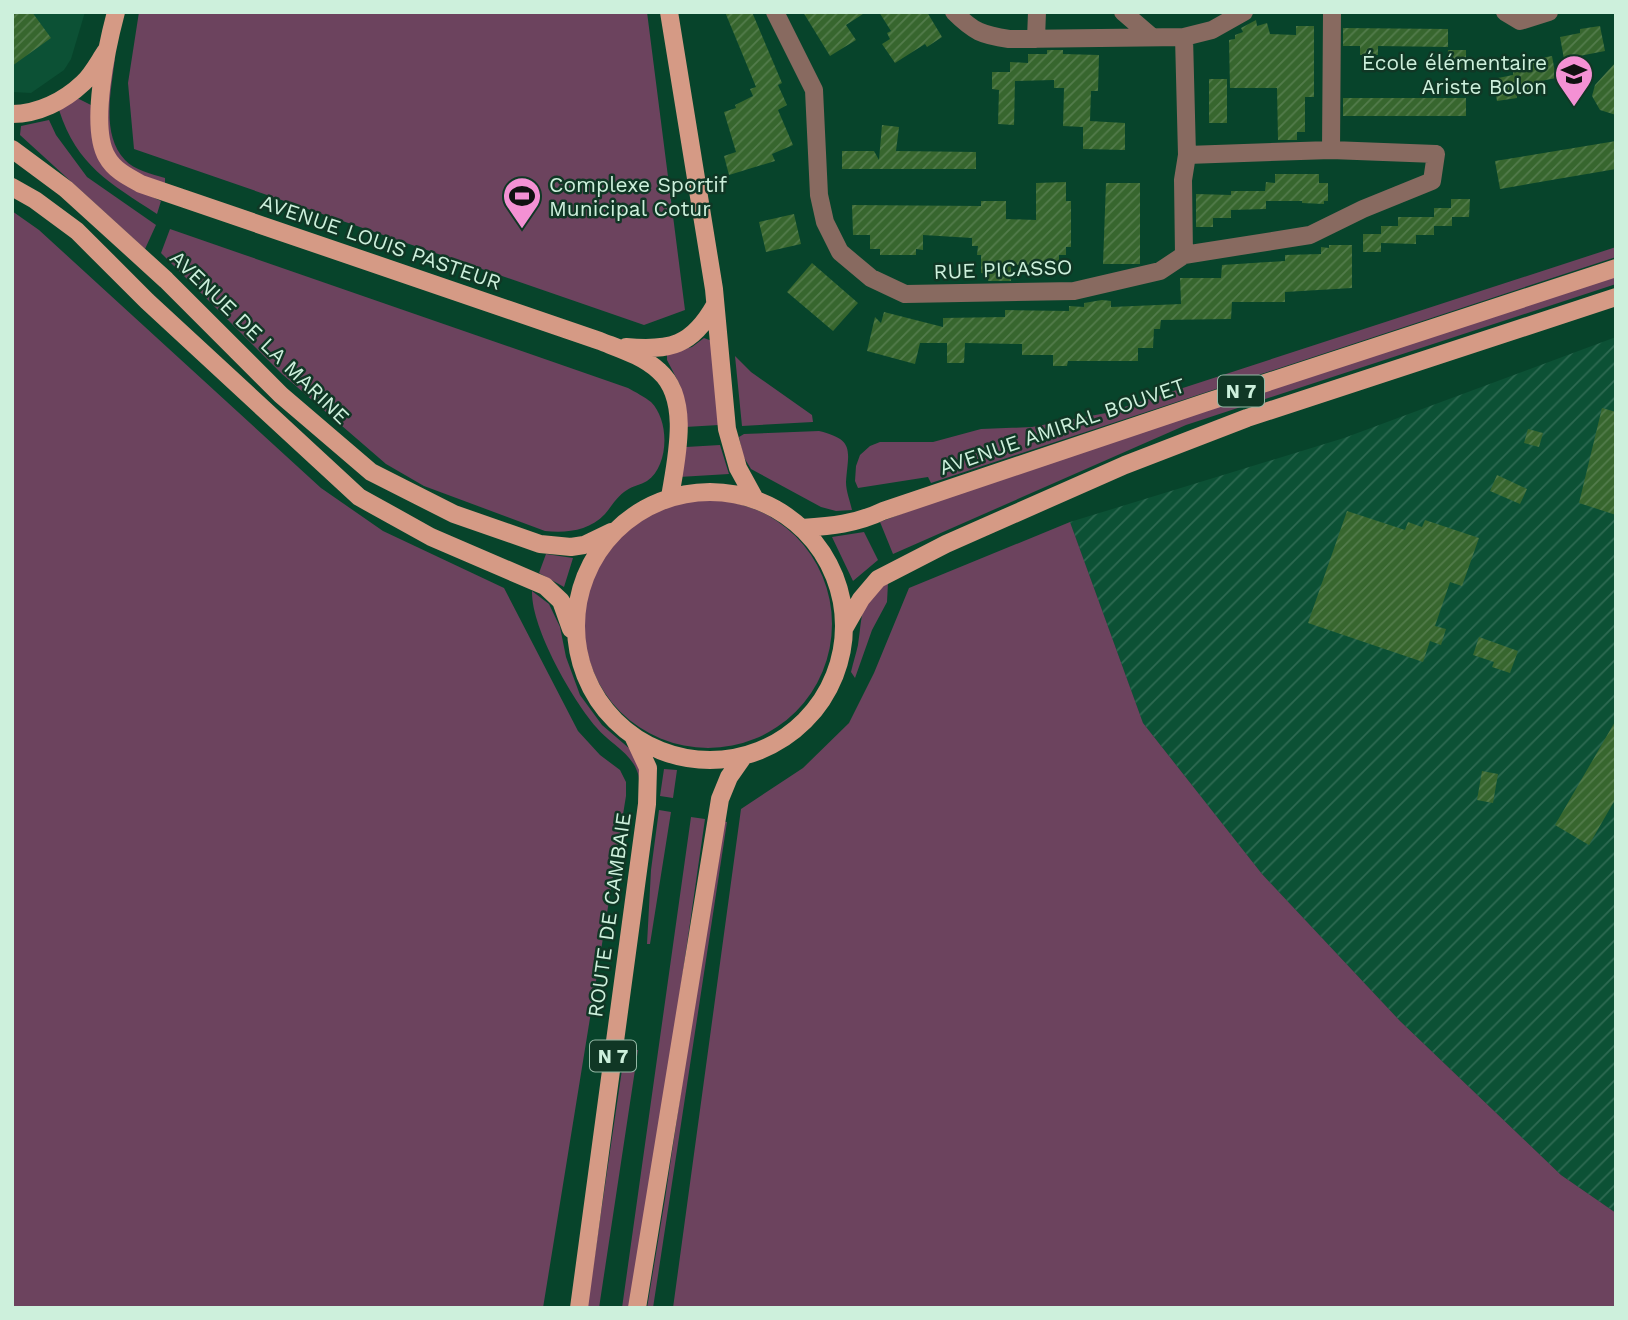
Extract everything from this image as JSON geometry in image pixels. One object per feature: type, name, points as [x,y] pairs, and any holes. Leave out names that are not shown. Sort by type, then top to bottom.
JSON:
[{"type":"main road","name":"AVENUE LOUIS PASTEUR","points":[[116,12],[106,51],[99,126],[100,142],[107,159],[122,174],[141,184],[612,346],[642,359],[659,371],[668,382],[678,409],[679,446],[670,497]]},
{"type":"main road","points":[[669,12],[715,305],[727,429],[738,468],[755,499]]},
{"type":"main road","points":[[12,114],[52,106],[84,82],[106,51]]},
{"type":"main road","name":"AVENUE DE LA MARINE","points":[[12,149],[36,164],[66,189],[166,280],[281,395],[371,472],[454,514],[540,544],[571,547],[584,545],[614,531]]},
{"type":"main road","points":[[12,187],[35,200],[77,232],[147,301],[359,497],[431,537],[545,586],[561,601],[575,639],[584,677],[605,711],[634,738],[661,752],[690,759],[716,761],[743,757],[778,743],[807,719],[829,688],[841,659],[845,627],[843,604],[838,583],[817,544],[802,528],[780,511],[755,499],[727,492],[708,492],[670,497],[640,510],[614,531],[590,562],[577,599],[575,639]]},
{"type":"main road","name":"AVENUE AMIRAL BOUVET","points":[[802,528],[840,526],[868,518],[1190,407],[1616,268]]},
{"type":"main road","name":"N 7","points":[[845,627],[861,599],[878,579],[946,544],[1125,465],[1247,418],[1616,297]]},
{"type":"main road","points":[[612,346],[656,349],[680,342],[702,327],[715,305]]},
{"type":"main road","name":"ROUTE DE CAMBAIE","points":[[579,1308],[647,804],[648,768],[634,738]]},
{"type":"main road","points":[[637,1308],[720,799],[729,777],[743,757]]},
{"type":"street","name":"RUE PICASSO","points":[[775,12],[814,90],[819,195],[825,222],[840,252],[871,278],[905,294],[1074,291],[1160,271],[1184,255]]},
{"type":"street","points":[[954,12],[982,36],[1009,40],[1184,37],[1212,30],[1244,12]]},
{"type":"street","points":[[1036,39],[1037,12]]},
{"type":"street","points":[[1123,12],[1152,37]]},
{"type":"street","points":[[1331,149],[1332,12]]},
{"type":"street","points":[[1506,12],[1520,21],[1549,12]]},
{"type":"street","points":[[1184,37],[1184,255],[1310,235],[1363,209],[1432,181],[1436,154],[1331,149],[1186,155]]},
{"type":"shaded area","points":[[12,12],[85,12],[71,59],[64,70],[31,93],[12,92]]},
{"type":"shaded area","name":"Complexe Sportif Municipal Cotur","points":[[139,12],[647,12],[685,310],[644,325],[134,149],[128,83]]},
{"type":"shaded area","points":[[115,57],[110,96],[112,137],[125,160],[138,169],[165,178],[165,186],[121,167],[102,128],[108,77]]},
{"type":"shaded area","points":[[77,98],[91,105],[94,144],[98,157],[115,176],[161,201],[157,214],[110,182],[75,146],[59,110]]},
{"type":"shaded area","points":[[49,120],[56,135],[87,177],[156,225],[145,249],[20,135],[21,126]]},
{"type":"shaded area","points":[[12,211],[39,230],[321,488],[383,531],[504,588],[578,731],[600,755],[620,770],[626,782],[626,796],[543,1308],[12,1308]]},
{"type":"shaded area","points":[[170,229],[628,388],[651,402],[657,410],[664,431],[660,465],[647,481],[620,495],[599,520],[585,527],[561,532],[545,531],[424,486],[386,464],[282,374],[161,253]]},
{"type":"shaded area","points":[[1616,247],[1616,257],[931,483],[928,477],[858,488],[855,481],[860,455],[880,442],[933,442],[981,429],[1032,427],[1106,413]]},
{"type":"shaded area","points":[[1616,274],[1616,284],[1186,425],[893,554],[880,522],[972,487]]},
{"type":"shaded area","points":[[1616,337],[1616,1213],[1561,1175],[1400,1021],[1262,874],[1143,723],[1070,522],[1344,438]]},
{"type":"shaded area","points":[[704,338],[712,341],[719,425],[685,427],[680,385],[667,360],[667,354],[692,347]]},
{"type":"shaded area","points":[[735,356],[751,372],[812,415],[813,422],[742,426]]},
{"type":"shaded area","points":[[819,431],[839,438],[847,448],[846,485],[852,510],[836,511],[821,507],[751,469],[743,456],[739,437],[744,434]]},
{"type":"shaded area","points":[[720,445],[729,474],[679,477],[686,447]]},
{"type":"shaded area","points":[[708,500],[732,502],[755,509],[796,536],[823,577],[830,600],[830,648],[823,671],[796,712],[755,739],[732,746],[708,748],[684,746],[661,739],[620,712],[593,671],[586,648],[584,624],[586,600],[593,577],[620,536],[661,509],[684,502]]},
{"type":"shaded area","points":[[1070,522],[1143,723],[1262,874],[1400,1021],[1561,1175],[1616,1213],[1616,1308],[673,1308],[741,809],[803,768],[849,723],[874,673],[909,588]]},
{"type":"shaded area","points":[[864,532],[878,560],[853,581],[832,537]]},
{"type":"shaded area","points":[[546,554],[573,558],[564,587],[539,573]]},
{"type":"shaded area","points":[[888,583],[887,602],[872,630],[855,678],[851,672],[864,610],[871,596]]},
{"type":"shaded area","points":[[532,591],[549,604],[560,627],[566,657],[580,695],[602,725],[637,755],[643,770],[640,792],[639,776],[634,765],[586,715],[565,681],[538,624]]},
{"type":"shaded area","points":[[664,769],[677,770],[673,798],[660,796]]},
{"type":"shaded area","points":[[659,810],[671,812],[650,944],[647,944],[651,870]]},
{"type":"shaded area","points":[[691,817],[705,819],[671,1055],[629,1308],[622,1308]]},
{"type":"shaded area","points":[[721,821],[727,822],[653,1308],[647,1308],[665,1199]]},
{"type":"shaded area","points":[[625,1049],[638,1050],[599,1308],[587,1308]]},
{"type":"building","points":[[12,12],[32,12],[51,38],[12,66]]},
{"type":"building","points":[[725,12],[752,12],[782,83],[778,85],[787,105],[778,110],[793,145],[772,154],[775,161],[729,175],[724,156],[736,152],[724,112],[736,108],[735,105],[753,96],[750,89],[756,87]]},
{"type":"building","points":[[803,12],[866,12],[846,25],[856,40],[830,56]]},
{"type":"building","points":[[879,12],[927,12],[942,37],[927,47],[925,44],[895,63],[882,44],[890,39],[887,33],[891,31]]},
{"type":"building","points":[[1256,20],[1257,26],[1267,23],[1270,34],[1296,35],[1296,26],[1314,26],[1314,97],[1305,97],[1305,132],[1297,132],[1297,140],[1278,140],[1277,88],[1230,88],[1229,40],[1235,39],[1235,35],[1243,32],[1241,28]]},
{"type":"building","points":[[1600,26],[1605,51],[1564,59],[1560,37],[1580,33],[1580,29]]},
{"type":"building","points":[[1343,28],[1448,29],[1448,47],[1378,46],[1378,55],[1360,55],[1360,46],[1343,46]]},
{"type":"building","points":[[1047,50],[1063,50],[1063,54],[1099,55],[1098,91],[1091,91],[1090,121],[1125,123],[1125,150],[1083,149],[1083,127],[1063,126],[1064,88],[1054,88],[1054,80],[1015,81],[1014,125],[998,124],[999,90],[992,89],[992,72],[1010,72],[1010,62],[1028,63],[1028,54],[1047,54]]},
{"type":"building","points":[[1448,50],[1466,50],[1466,68],[1447,68]]},
{"type":"building","points":[[1552,56],[1556,78],[1536,82],[1536,88],[1517,92],[1517,98],[1497,101],[1493,79],[1513,75],[1513,70],[1532,66],[1531,60]]},
{"type":"building","points":[[1616,62],[1616,115],[1600,110],[1592,96],[1595,85]]},
{"type":"building","points":[[1209,79],[1227,79],[1227,123],[1209,123]]},
{"type":"building","points":[[1343,98],[1466,98],[1466,116],[1343,116]]},
{"type":"building","points":[[882,125],[899,127],[896,151],[976,152],[976,169],[842,169],[842,151],[874,151],[879,160]]},
{"type":"building","points":[[1616,141],[1616,169],[1500,189],[1495,161]]},
{"type":"building","points":[[1275,174],[1319,174],[1319,183],[1328,183],[1328,201],[1324,201],[1324,204],[1266,201],[1266,209],[1231,210],[1231,218],[1213,218],[1213,227],[1196,227],[1196,194],[1231,195],[1231,191],[1265,191],[1266,182],[1275,183]]},
{"type":"building","points":[[1066,182],[1066,201],[1071,201],[1071,247],[1066,247],[1066,255],[1059,255],[1059,264],[1011,265],[1011,281],[988,281],[988,274],[981,273],[981,255],[977,255],[978,246],[972,246],[972,238],[923,235],[923,250],[916,249],[916,255],[880,255],[880,249],[870,249],[870,235],[853,235],[852,205],[981,206],[981,201],[1006,201],[1006,219],[1036,220],[1036,183]]},
{"type":"building","points":[[1106,183],[1140,183],[1140,264],[1103,264]]},
{"type":"building","points":[[1451,199],[1470,199],[1469,217],[1452,217],[1452,226],[1434,226],[1434,235],[1416,235],[1416,244],[1381,243],[1381,252],[1363,252],[1363,234],[1381,234],[1381,226],[1398,226],[1398,217],[1434,217],[1434,208],[1451,208]]},
{"type":"building","points":[[794,214],[801,244],[766,252],[759,222]]},
{"type":"building","points":[[1329,245],[1352,245],[1352,288],[1285,292],[1285,302],[1232,302],[1231,319],[1161,320],[1160,329],[1154,329],[1153,348],[1138,348],[1138,361],[1068,361],[1067,366],[1053,366],[1053,355],[1022,355],[1022,344],[965,343],[964,363],[947,363],[947,343],[920,343],[915,364],[867,351],[875,317],[881,323],[884,312],[943,327],[943,318],[1005,317],[1005,310],[1069,311],[1069,306],[1084,307],[1084,303],[1102,300],[1111,301],[1111,307],[1181,304],[1180,278],[1221,278],[1222,265],[1285,261],[1285,255],[1321,254],[1321,247],[1329,248]]},
{"type":"building","points":[[812,263],[858,303],[833,331],[787,292]]},
{"type":"building","points":[[1602,408],[1616,412],[1616,515],[1579,503]]},
{"type":"building","points":[[1528,429],[1543,433],[1539,447],[1524,443]]},
{"type":"building","points":[[1497,475],[1527,489],[1520,504],[1490,491]]},
{"type":"building","points":[[1347,511],[1405,530],[1408,522],[1422,527],[1425,520],[1479,538],[1462,586],[1450,582],[1435,626],[1446,629],[1441,645],[1430,641],[1423,662],[1308,623]]},
{"type":"building","points":[[1479,637],[1518,651],[1510,673],[1492,667],[1494,662],[1473,655]]},
{"type":"building","points":[[1616,720],[1616,798],[1589,845],[1555,825]]},
{"type":"building","points":[[1482,771],[1498,774],[1493,803],[1477,800]]},
{"type":"place","name":"École élémentaire Ariste Bolon","points":[[1574,108]]},
{"type":"place","name":"Complexe Sportif Municipal Cotur","points":[[522,230]]}]
